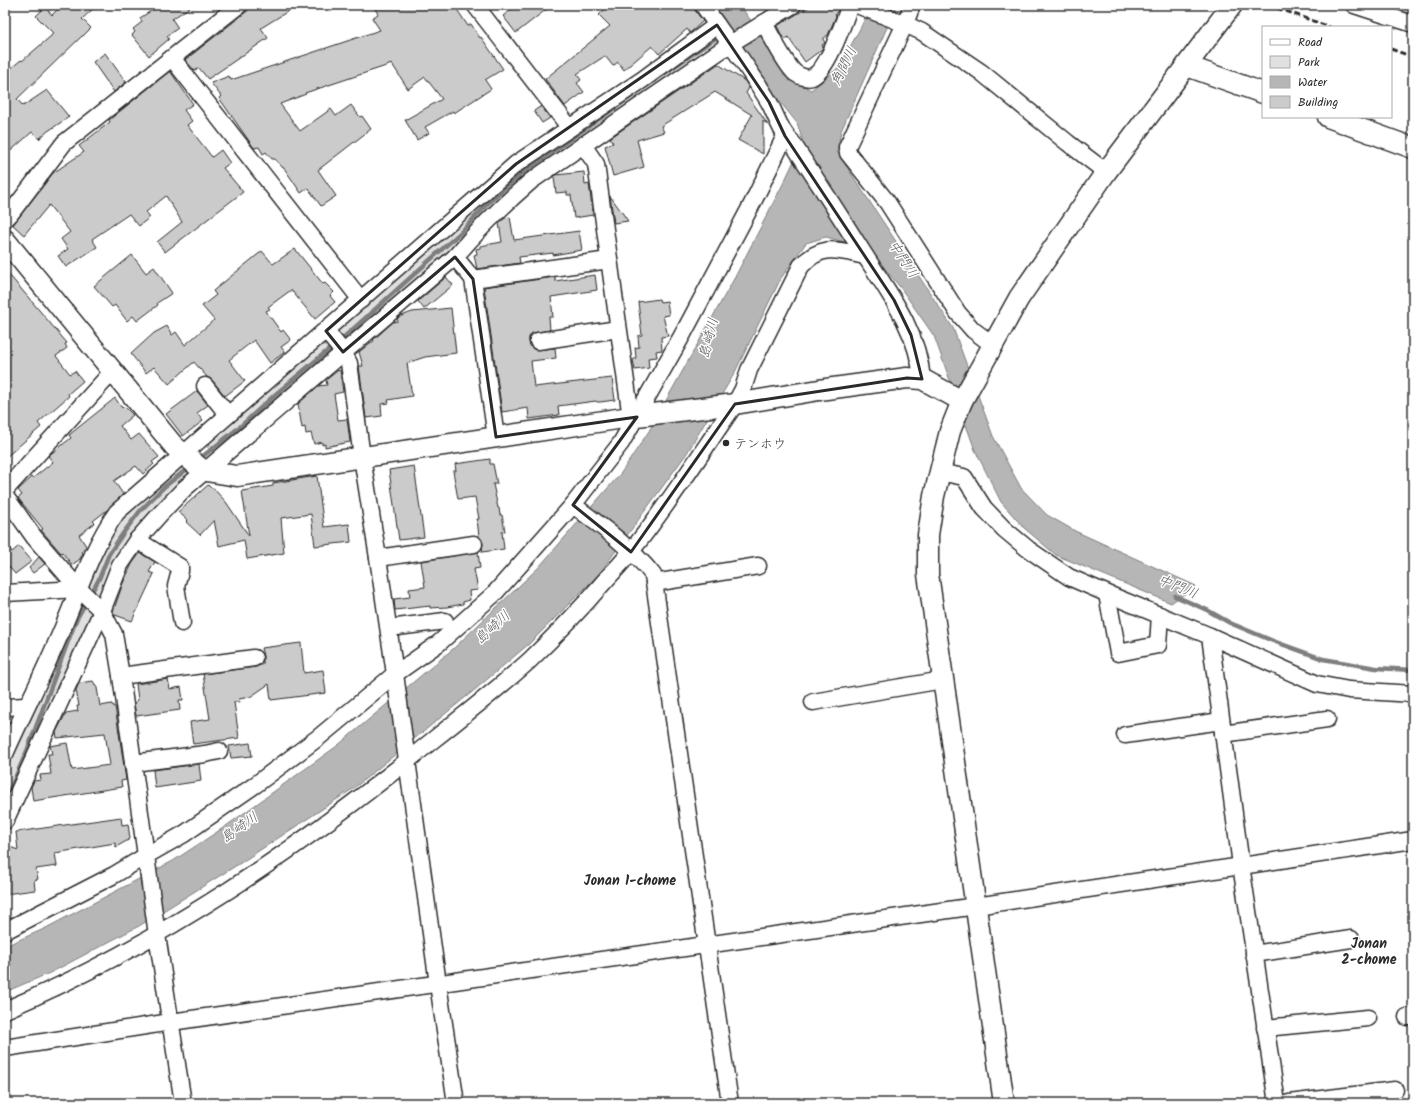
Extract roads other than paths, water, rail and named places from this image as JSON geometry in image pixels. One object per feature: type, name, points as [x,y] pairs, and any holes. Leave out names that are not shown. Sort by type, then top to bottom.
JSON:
[{"type":"street","points":[[5,218],[16,206],[64,143],[239,5]]},
{"type":"street","points":[[475,5],[570,128]]},
{"type":"street","points":[[703,5],[717,25],[733,43],[740,57],[769,102],[788,139],[894,300],[902,314],[920,364],[922,379]]},
{"type":"street","points":[[5,754],[107,528],[117,512],[194,463],[343,352],[455,257],[506,202],[531,181],[733,43],[794,5]]},
{"type":"street","points":[[762,25],[795,74],[805,78],[812,77],[823,68],[850,5]]},
{"type":"street","points":[[857,5],[922,32],[981,72],[1106,172]]},
{"type":"street","points":[[912,5],[847,147],[848,153],[887,202],[958,313],[973,330],[993,345]]},
{"type":"street","points":[[1004,1103],[928,574],[928,535],[939,472],[950,431],[962,401],[1019,298],[1106,172],[1188,66],[1232,5]]},
{"type":"street","points":[[1354,5],[1413,24]]},
{"type":"street","points":[[5,821],[120,565],[137,540],[184,489],[194,463],[228,415],[516,164],[642,80],[717,25]]},
{"type":"street","points":[[172,58],[361,300]]},
{"type":"street","points":[[1188,66],[1262,93]]},
{"type":"street","points":[[1331,118],[1413,148]]},
{"type":"street","points":[[5,931],[147,859],[184,834],[255,785],[396,679],[494,594],[576,507],[640,416],[788,139]]},
{"type":"street","points":[[583,145],[596,164],[618,329],[640,416]]},
{"type":"street","points":[[5,240],[174,446],[194,463],[237,476],[362,456],[907,378],[922,379],[962,401]]},
{"type":"street","points":[[5,1010],[73,979],[209,904],[328,823],[406,758],[528,661],[574,616],[672,497],[730,404],[743,389],[749,370],[801,266],[816,252],[835,249],[861,250]]},
{"type":"street","points":[[455,257],[473,279],[496,437]]},
{"type":"street","points":[[473,279],[609,260]]},
{"type":"street","points":[[538,341],[618,329]]},
{"type":"street","points":[[326,331],[343,352],[349,363],[396,679],[456,1103]]},
{"type":"street","points":[[5,490],[113,371]]},
{"type":"street","points":[[205,386],[228,415]]},
{"type":"street","points":[[939,472],[964,477],[984,508],[1010,534],[1028,549],[1069,577],[1210,636],[1318,684],[1349,690],[1413,694]]},
{"type":"street","points":[[5,496],[34,537],[80,590],[100,609],[114,634],[183,1103]]},
{"type":"street","points":[[576,507],[644,563],[653,575],[730,1103]]},
{"type":"street","points":[[137,540],[180,567],[176,586],[182,623]]},
{"type":"street","points":[[378,558],[474,544]]},
{"type":"street","points":[[654,583],[758,566]]},
{"type":"street","points":[[5,593],[80,590]]},
{"type":"street","points":[[1107,594],[1118,653],[1158,645],[1160,615]]},
{"type":"street","points":[[388,628],[445,621]]},
{"type":"street","points":[[1210,636],[1241,865],[1277,1103]]},
{"type":"street","points":[[121,676],[254,658]]},
{"type":"street","points":[[813,702],[943,680]]},
{"type":"street","points":[[5,707],[26,706]]},
{"type":"street","points":[[1125,735],[1327,719]]},
{"type":"street","points":[[134,763],[218,751]]},
{"type":"street","points":[[5,1048],[171,1022],[976,906],[1413,840]]},
{"type":"street","points":[[1254,954],[1351,939]]},
{"type":"street","points":[[1265,1028],[1368,1018]]},
{"type":"street","points":[[1289,1103],[1395,1090]]},
{"type":"water","points":[[712,5],[740,5],[786,72],[798,83],[811,90],[839,67],[862,25],[870,5],[897,5],[841,131],[837,152],[953,328],[993,436],[1021,488],[1047,515],[1075,531],[1196,586],[1171,603],[1056,555],[1024,528],[1001,502],[975,450],[934,336],[900,287],[881,264],[848,243],[826,237],[806,243],[781,278],[734,374],[687,453],[599,574],[530,643],[354,788],[242,862],[139,926],[52,972],[5,992],[5,946],[44,929],[173,861],[226,826],[337,746],[454,648],[539,567],[621,473],[649,431],[735,277],[803,142],[797,123],[765,83]]},
{"type":"waterway","points":[[655,80],[720,35]]},
{"type":"waterway","points":[[198,460],[241,426],[277,393],[351,331],[460,233],[490,201],[522,173],[636,93]]},
{"type":"waterway","points":[[5,801],[27,751],[76,620],[99,579],[109,554],[140,511],[164,487],[191,466]]},
{"type":"waterway","name":"中門川","points":[[1175,596],[1207,610],[1230,623],[1273,641],[1323,659],[1376,668],[1413,670]]},
{"type":"railway","points":[[1269,5],[1327,26]]},
{"type":"railway","points":[[1392,49],[1413,57]]},
{"type":"place","name":"テンホウ","points":[[726,443]]},
{"type":"district","name":"Jonan 1-chome","points":[[630,880]]},
{"type":"district","name":"Jonan 2-chome","points":[[1369,952]]},
{"type":"water label","name":"角間川","points":[[843,66]]},
{"type":"water label","name":"島崎川","points":[[708,338]]},
{"type":"water label","name":"島崎川","points":[[492,627]]},
{"type":"water label","name":"島崎川","points":[[239,827]]}]
